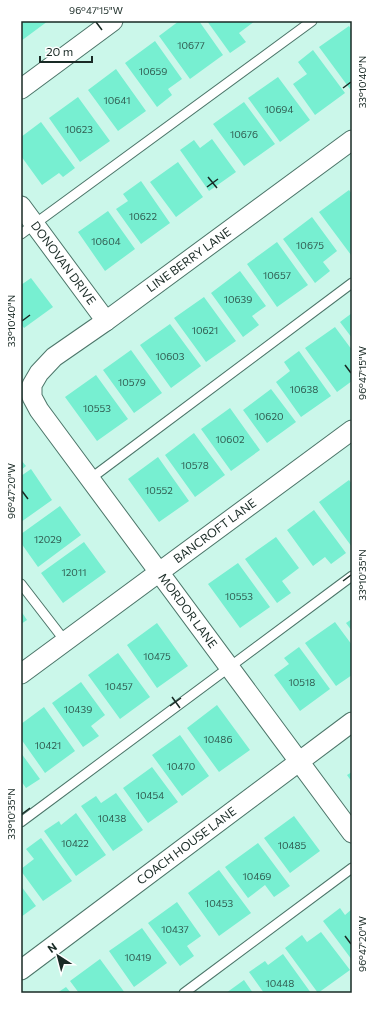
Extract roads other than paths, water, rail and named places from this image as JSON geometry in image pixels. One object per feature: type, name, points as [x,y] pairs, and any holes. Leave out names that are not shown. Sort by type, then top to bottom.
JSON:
[{"type":"street","points":[[21,89],[113,21]]},
{"type":"street","name":"LINE BERRY LANE","points":[[32,385],[39,373],[51,360],[352,140]]},
{"type":"street","name":"DONOVAN DRIVE","points":[[21,206],[28,229],[106,321]]},
{"type":"street","name":"MORDOR LANE","points":[[32,385],[32,396],[35,404],[352,834]]},
{"type":"street","name":"BANCROFT LANE","points":[[21,674],[352,430]]},
{"type":"street","name":"COACH HOUSE LANE","points":[[21,970],[352,722]]},
{"type":"lane","points":[[28,229],[312,21]]},
{"type":"lane","points":[[90,479],[352,283]]},
{"type":"lane","points":[[21,822],[352,576]]},
{"type":"lane","points":[[21,584],[65,641]]},
{"type":"lane","points":[[184,993],[352,868]]}]
